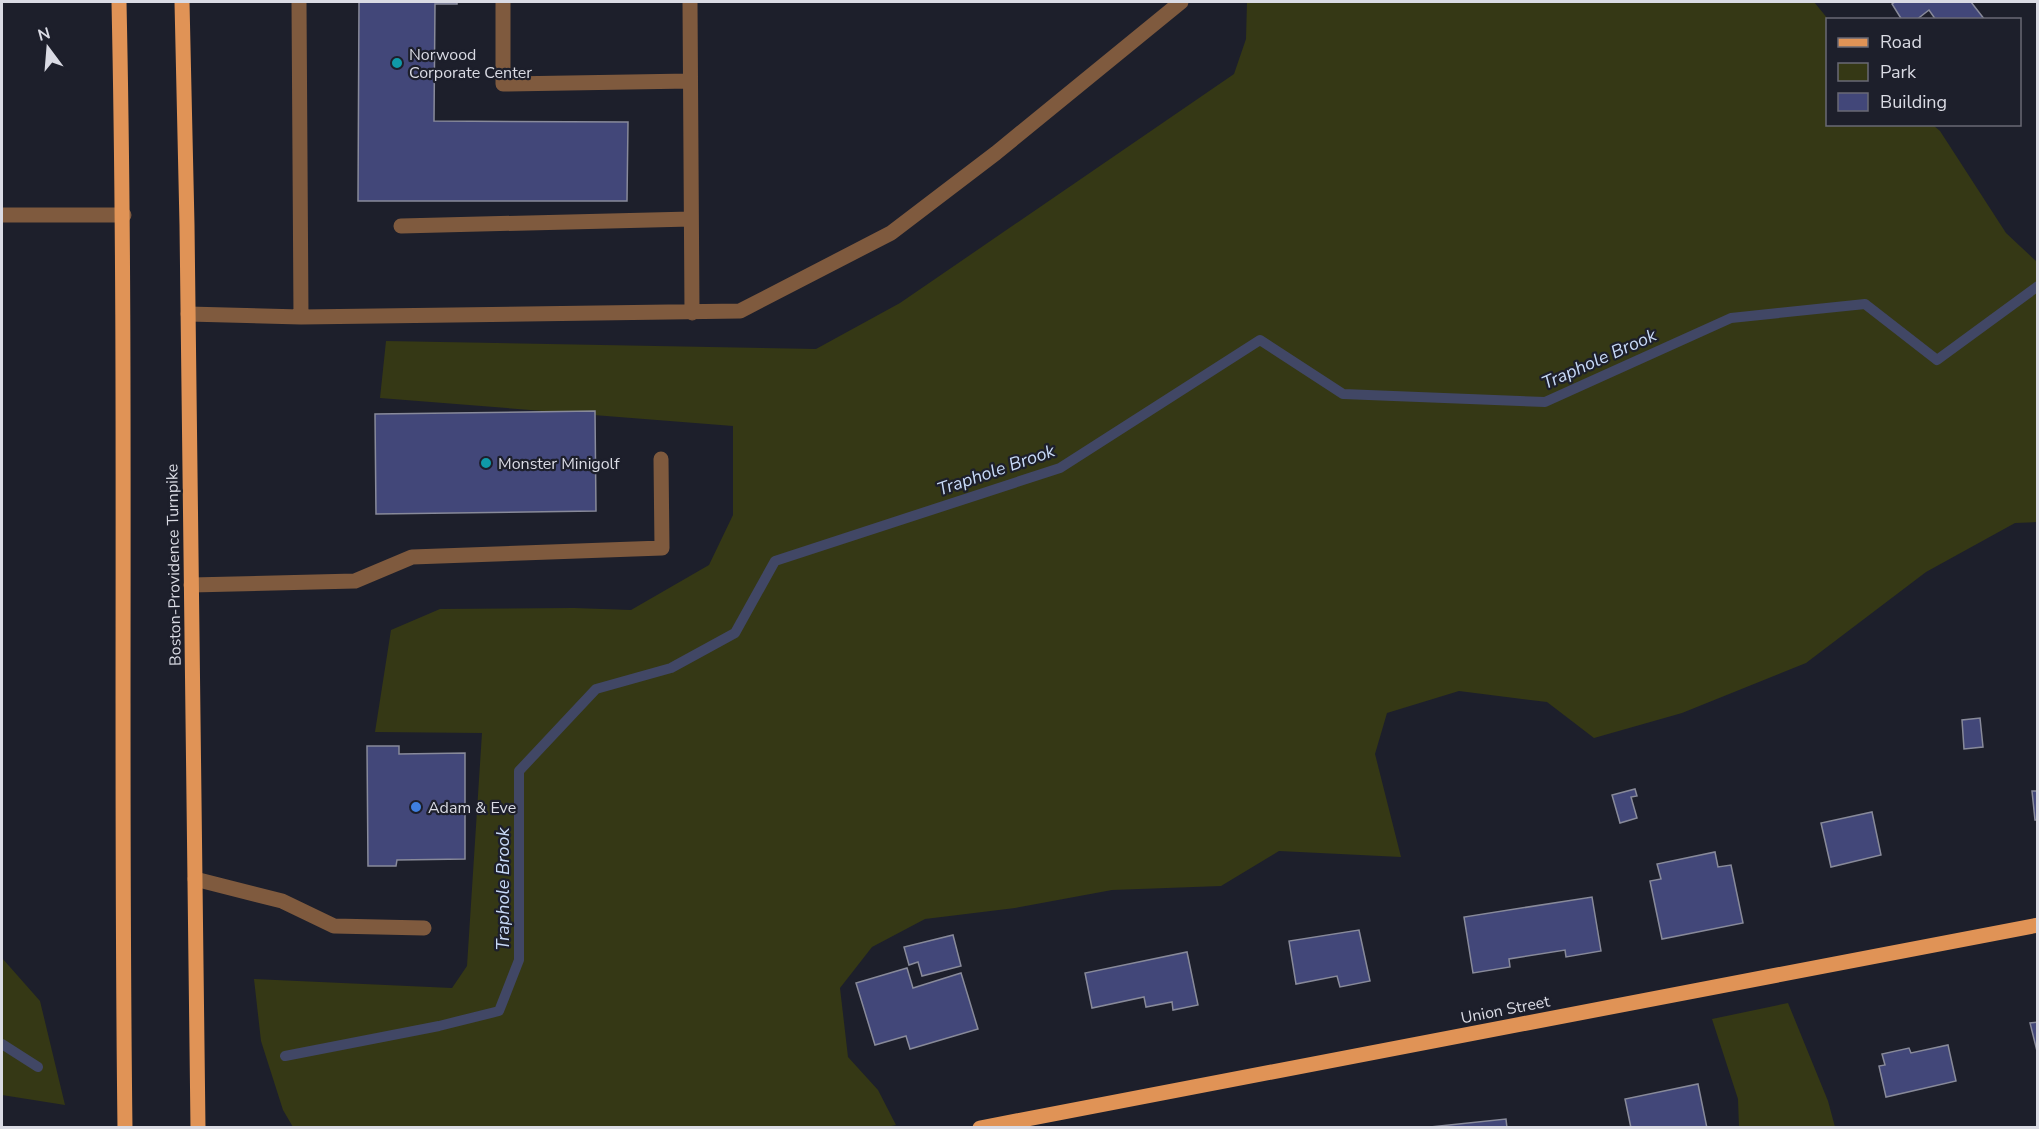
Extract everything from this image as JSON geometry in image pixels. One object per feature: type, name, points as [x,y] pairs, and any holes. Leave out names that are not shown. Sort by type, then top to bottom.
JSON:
[{"type":"main road","points":[[120,2],[124,215],[122,886],[125,1128]]},
{"type":"main road","name":"Boston-Providence Turnpike","points":[[182,2],[198,1128]]},
{"type":"main road","name":"Union Street","points":[[980,1128],[2037,925]]},
{"type":"lane","points":[[299,2],[302,317]]},
{"type":"lane","points":[[503,2],[503,84],[690,81]]},
{"type":"lane","points":[[690,2],[692,313]]},
{"type":"lane","points":[[188,314],[302,317],[740,312],[891,233],[996,153],[1181,2]]},
{"type":"lane","points":[[2,215],[124,215]]},
{"type":"lane","points":[[401,226],[691,219]]},
{"type":"lane","points":[[192,585],[355,581],[412,557],[662,548],[661,459]]},
{"type":"lane","points":[[195,879],[282,901],[334,926],[424,928]]},
{"type":"green space","points":[[1247,2],[1814,2],[1827,18],[1826,126],[1934,126],[1940,131],[2006,233],[2037,262],[2037,522],[2015,523],[1926,572],[1806,663],[1682,713],[1594,738],[1547,702],[1459,691],[1387,713],[1375,754],[1401,857],[1279,851],[1221,886],[1112,890],[1015,908],[925,919],[872,947],[840,988],[848,1057],[878,1090],[896,1125],[882,1128],[293,1127],[283,1110],[261,1041],[254,979],[452,988],[467,966],[482,733],[375,732],[391,630],[440,609],[631,610],[709,565],[733,515],[733,426],[380,398],[386,341],[816,349],[900,303],[1234,74],[1246,39]]},
{"type":"green space","points":[[2,958],[40,1001],[65,1105],[2,1095]]},
{"type":"green space","points":[[1788,1003],[1828,1101],[1835,1127],[1739,1127],[1738,1099],[1712,1019]]},
{"type":"building","name":"Norwood Corporate Center","points":[[359,2],[457,2],[457,4],[435,4],[434,121],[628,122],[627,201],[358,201]]},
{"type":"building","points":[[1895,2],[1971,2],[1983,18],[1935,18],[1929,10],[1919,18],[1901,18],[1892,4]]},
{"type":"building","name":"Monster Minigolf","points":[[595,411],[596,511],[376,514],[375,414]]},
{"type":"building","points":[[1980,718],[1983,747],[1964,749],[1962,720]]},
{"type":"building","name":"Adam & Eve","points":[[367,746],[399,746],[399,754],[465,753],[465,859],[397,860],[396,866],[368,866]]},
{"type":"building","points":[[1635,789],[1637,796],[1631,797],[1637,818],[1620,823],[1612,795]]},
{"type":"building","points":[[2032,791],[2038,791],[2038,820],[2035,820]]},
{"type":"building","points":[[1872,812],[1881,855],[1831,867],[1821,823]]},
{"type":"building","points":[[1715,852],[1718,867],[1731,865],[1743,923],[1662,939],[1650,881],[1661,879],[1657,864]]},
{"type":"building","points":[[1592,897],[1601,951],[1566,957],[1565,950],[1509,959],[1510,967],[1473,973],[1464,917]]},
{"type":"building","points":[[1359,930],[1370,981],[1340,987],[1337,976],[1296,984],[1289,941]]},
{"type":"building","points":[[953,935],[961,966],[922,976],[918,962],[909,965],[904,947]]},
{"type":"building","points":[[1187,952],[1198,1005],[1173,1010],[1172,1002],[1146,1007],[1144,997],[1092,1008],[1085,973]]},
{"type":"building","points":[[907,968],[913,988],[961,973],[978,1029],[910,1049],[906,1036],[875,1045],[856,983]]},
{"type":"building","points":[[2038,1022],[2038,1055],[2030,1023]]},
{"type":"building","points":[[1948,1045],[1956,1081],[1886,1097],[1879,1066],[1885,1065],[1882,1054],[1909,1048],[1911,1053]]},
{"type":"building","points":[[1698,1084],[1707,1128],[1631,1128],[1625,1099]]},
{"type":"building","points":[[1506,1119],[1507,1128],[1430,1127]]},
{"type":"waterway","name":"Traphole Brook","points":[[285,1056],[439,1026],[499,1011],[519,960],[519,771],[596,689],[671,668],[735,633],[775,561],[1060,468],[1260,340],[1343,394],[1545,402],[1731,318],[1865,304],[1937,360],[2038,286]]},
{"type":"waterway","name":"Traphole Brook","points":[[2,1044],[38,1067]]},
{"type":"place","name":"Norwood Corporate Center","points":[[397,63]]},
{"type":"place","name":"Monster Minigolf","points":[[486,463]]},
{"type":"place","name":"Adam & Eve","points":[[416,807]]}]
